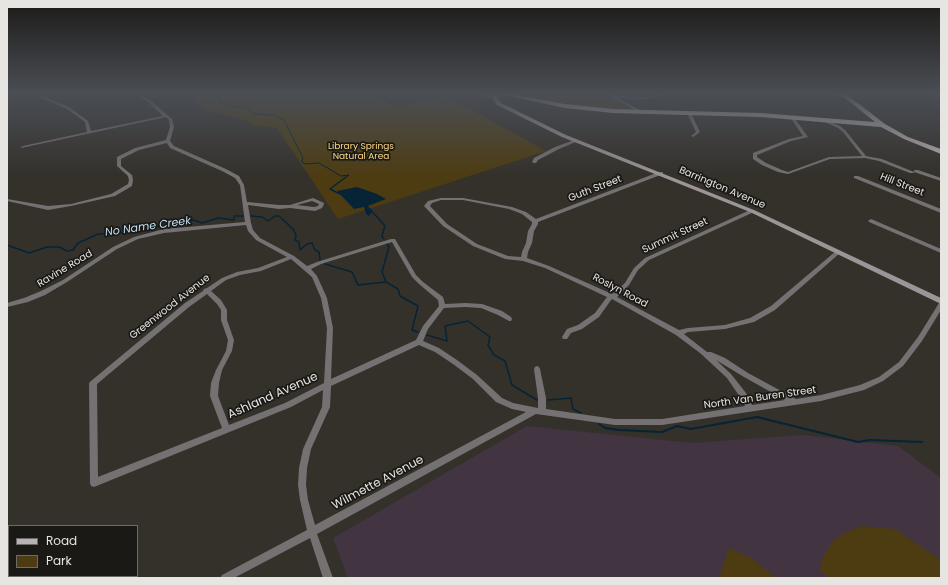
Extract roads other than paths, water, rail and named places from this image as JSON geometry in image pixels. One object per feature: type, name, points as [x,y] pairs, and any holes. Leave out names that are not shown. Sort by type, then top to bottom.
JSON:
[{"type":"main road","points":[[840,121],[883,125]]},
{"type":"main road","points":[[878,121],[906,138],[941,152]]},
{"type":"street","points":[[86,121],[89,133]]},
{"type":"street","points":[[23,147],[142,121]]},
{"type":"street","points":[[171,121],[172,126],[168,141],[170,145],[176,150],[237,177],[242,186],[250,231],[258,239],[292,257],[307,269],[318,284],[327,311],[330,328],[328,384],[326,407],[307,449],[303,468],[302,485],[312,532],[328,578]]},
{"type":"street","name":"Barrington Avenue","points":[[535,121],[576,141],[752,211],[941,301]]},
{"type":"street","points":[[693,121],[698,132],[693,136]]},
{"type":"street","points":[[795,121],[806,137],[801,139],[792,139],[755,154],[755,158],[764,164],[788,173],[829,158],[865,157],[880,160],[941,180]]},
{"type":"street","points":[[829,121],[839,126],[850,137],[865,157]]},
{"type":"street","points":[[839,126],[847,122]]},
{"type":"street","points":[[7,200],[48,208],[71,205],[113,195],[126,188],[130,184],[131,180],[130,176],[122,169],[118,162],[118,158],[127,152],[168,141]]},
{"type":"street","points":[[534,162],[557,148],[576,141]]},
{"type":"street","name":"Guth Street","points":[[535,221],[660,174]]},
{"type":"street","name":"Hill Street","points":[[856,177],[941,211]]},
{"type":"street","name":"Roslyn Road","points":[[535,221],[524,213],[510,208],[463,199],[441,198],[432,200],[428,206],[429,209],[445,225],[475,245],[507,258],[524,259],[547,267],[613,297],[678,332],[702,351],[729,376],[743,395],[750,409]]},
{"type":"street","points":[[245,203],[279,207],[290,206],[313,199],[322,204],[320,207],[315,209],[290,206]]},
{"type":"street","name":"Summit Street","points":[[565,337],[569,331],[590,321],[603,308],[606,302],[627,284],[636,268],[647,259],[752,211]]},
{"type":"street","points":[[524,259],[535,221]]},
{"type":"street","points":[[871,221],[941,251]]},
{"type":"street","name":"Ravine Road","points":[[7,305],[26,300],[43,293],[65,281],[115,248],[136,238],[164,231],[248,223]]},
{"type":"street","points":[[307,269],[318,263],[393,240],[414,276],[441,299],[442,306],[425,328],[419,342]]},
{"type":"street","points":[[678,332],[725,327],[752,320],[773,308],[838,252]]},
{"type":"street","name":"Greenwood Avenue","points":[[94,483],[93,383],[206,290],[230,276],[260,270],[292,257]]},
{"type":"street","points":[[206,290],[219,302],[224,310],[224,320],[231,340],[229,351],[219,370],[215,383],[214,396],[227,430]]},
{"type":"street","name":"North Van Buren Street","points":[[419,342],[437,350],[456,362],[475,377],[499,400],[512,406],[615,422],[655,422],[821,398],[854,390],[881,379],[895,369],[914,347],[941,305]]},
{"type":"street","points":[[442,306],[482,306],[509,319]]},
{"type":"street","name":"Ashland Avenue","points":[[94,483],[288,405],[328,384],[419,342]]},
{"type":"street","name":"Roslyn Road","points":[[702,351],[723,360],[794,402]]},
{"type":"street","points":[[537,369],[542,398],[538,411]]},
{"type":"street","name":"Wilmette Avenue","points":[[225,578],[538,411]]},
{"type":"water","points":[[357,187],[386,199],[368,206],[372,212],[369,216],[366,214],[364,207],[354,209],[337,191]]},
{"type":"waterway","points":[[285,121],[303,158],[302,162],[305,164],[319,163],[341,176],[349,175],[345,178]]},
{"type":"waterway","points":[[340,194],[330,189],[346,177]]},
{"type":"waterway","points":[[370,209],[385,226],[382,236],[384,239]]},
{"type":"waterway","name":"No Name Creek","points":[[7,245],[29,253],[47,247],[59,247],[67,251],[73,250],[78,243],[98,234],[134,232],[145,227],[155,227],[194,220],[202,223],[218,218],[234,220],[234,216],[243,216]]},
{"type":"waterway","name":"No Name Creek","points":[[251,216],[262,217],[268,221],[275,216],[279,216],[293,229],[296,235],[295,240],[299,242],[300,250],[307,244],[312,243],[315,250],[319,252],[320,260]]},
{"type":"waterway","points":[[386,282],[382,272],[389,247],[387,244]]},
{"type":"waterway","name":"No Name Creek","points":[[325,264],[352,272],[358,285],[386,282]]},
{"type":"waterway","points":[[386,282],[398,289],[400,296],[418,306],[412,330],[418,332]]},
{"type":"waterway","points":[[427,335],[447,341],[445,326],[468,321],[490,337],[488,345],[494,355],[505,361],[512,385],[537,400]]},
{"type":"waterway","points":[[548,400],[571,398],[573,409],[581,413]]},
{"type":"waterway","points":[[599,424],[605,428],[618,430],[662,432],[677,426],[691,429],[757,417]]},
{"type":"waterway","points":[[757,417],[858,442],[870,440],[922,442]]},
{"type":"park label","name":"Library Springs Natural Area","points":[[361,152]]}]
